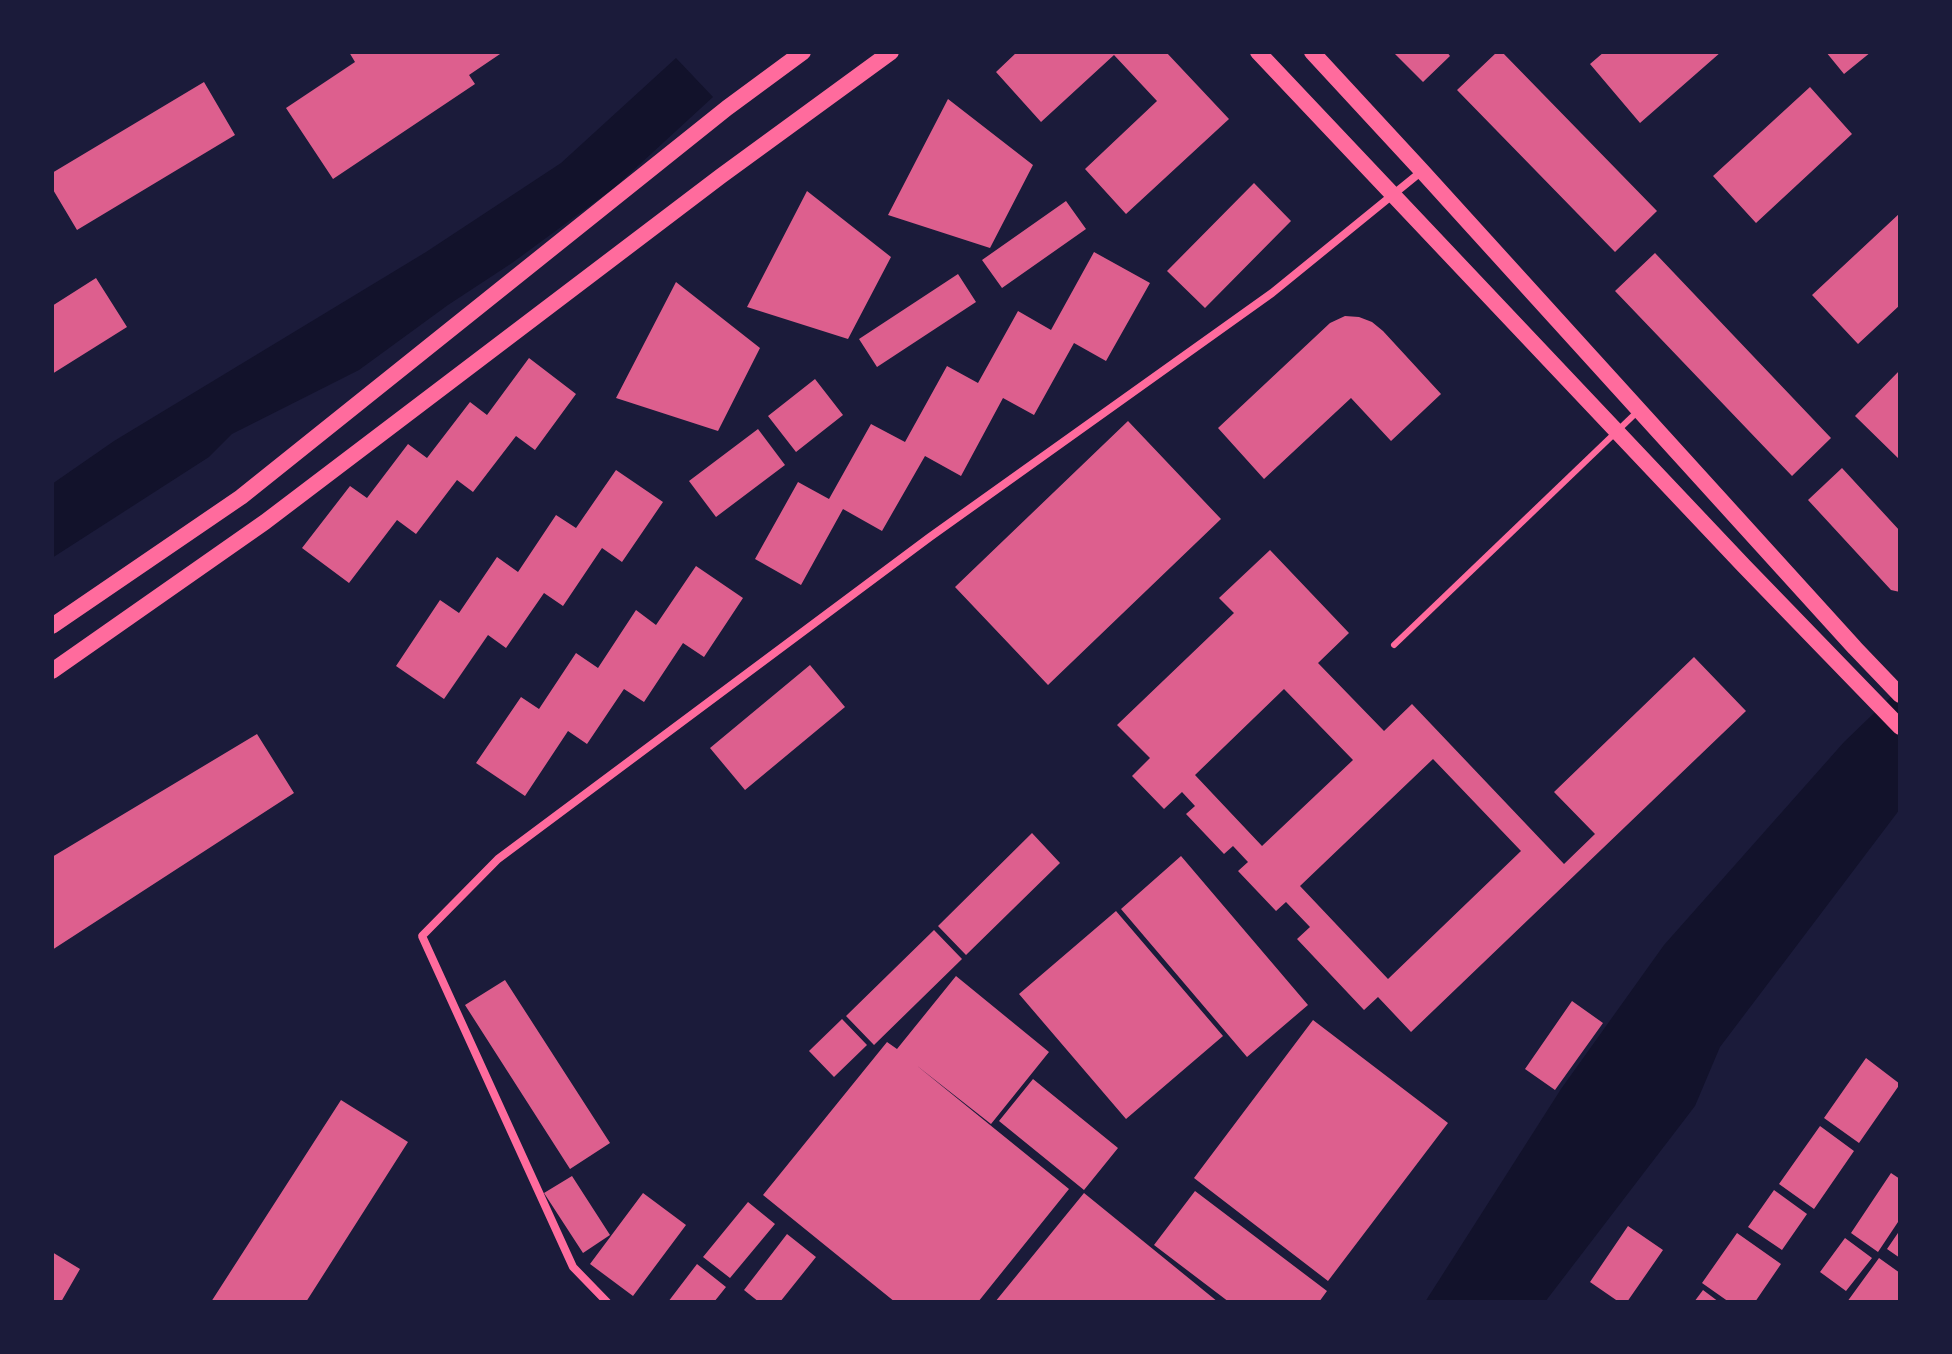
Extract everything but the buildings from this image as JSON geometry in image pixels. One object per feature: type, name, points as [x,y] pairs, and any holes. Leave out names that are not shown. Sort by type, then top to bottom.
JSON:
[{"type":"main road","points":[[52,626],[241,497],[727,108],[803,52]]},
{"type":"main road","points":[[52,671],[265,522],[721,176],[891,52]]},
{"type":"main road","points":[[1258,52],[1900,727]]},
{"type":"main road","points":[[1312,52],[1900,695]]},
{"type":"street","points":[[607,1302],[573,1267],[422,936],[498,859],[930,537],[1272,293],[1422,171]]},
{"type":"lane","points":[[1394,645],[1639,410]]},
{"type":"shaded area","points":[[676,58],[713,97],[614,188],[359,370],[232,434],[209,457],[52,558],[52,484],[114,441],[426,252],[561,163]]},
{"type":"shaded area","points":[[1900,688],[1900,809],[1720,1047],[1695,1106],[1545,1302],[1425,1302],[1561,1089],[1664,945],[1844,742]]}]
